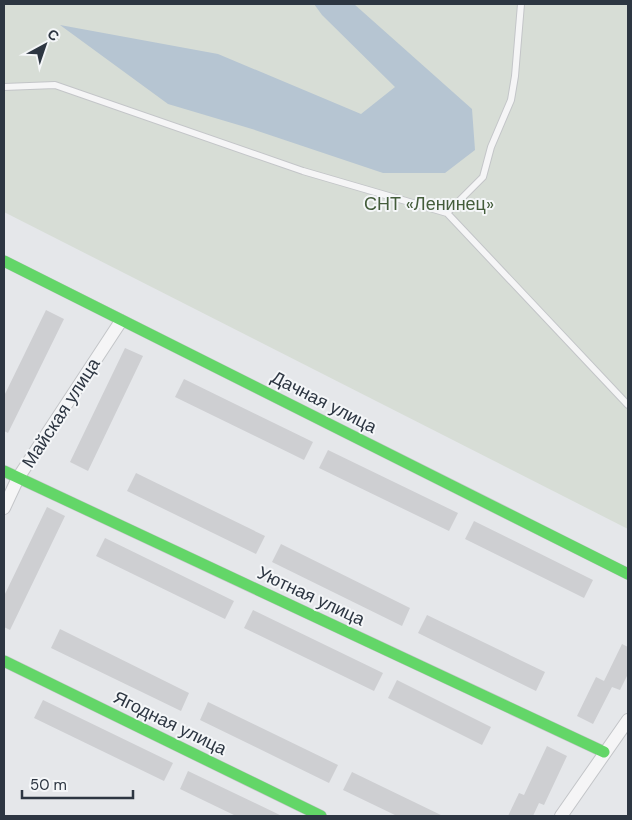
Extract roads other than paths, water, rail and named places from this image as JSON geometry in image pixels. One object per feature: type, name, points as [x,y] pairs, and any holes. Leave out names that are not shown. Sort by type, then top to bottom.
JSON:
[{"type":"street","name":"Дачная улица","points":[[4,261],[628,574]]},
{"type":"street","name":"Майская улица","points":[[4,508],[18,478],[121,320]]},
{"type":"street","name":"Уютная улица","points":[[4,471],[604,752]]},
{"type":"street","name":"Ягодная улица","points":[[4,661],[321,816]]},
{"type":"street","points":[[560,816],[628,720]]},
{"type":"lane","points":[[447,213],[483,177],[491,147],[511,100],[521,4]]},
{"type":"lane","points":[[4,87],[55,85],[303,171],[447,213],[628,405]]},
{"type":"water","points":[[314,4],[354,4],[472,109],[475,150],[445,173],[383,173],[252,129],[168,104],[60,25],[218,54],[361,114],[395,87],[322,15]]},
{"type":"park label","name":"СНТ «Ленинец»","points":[[429,204]]}]
